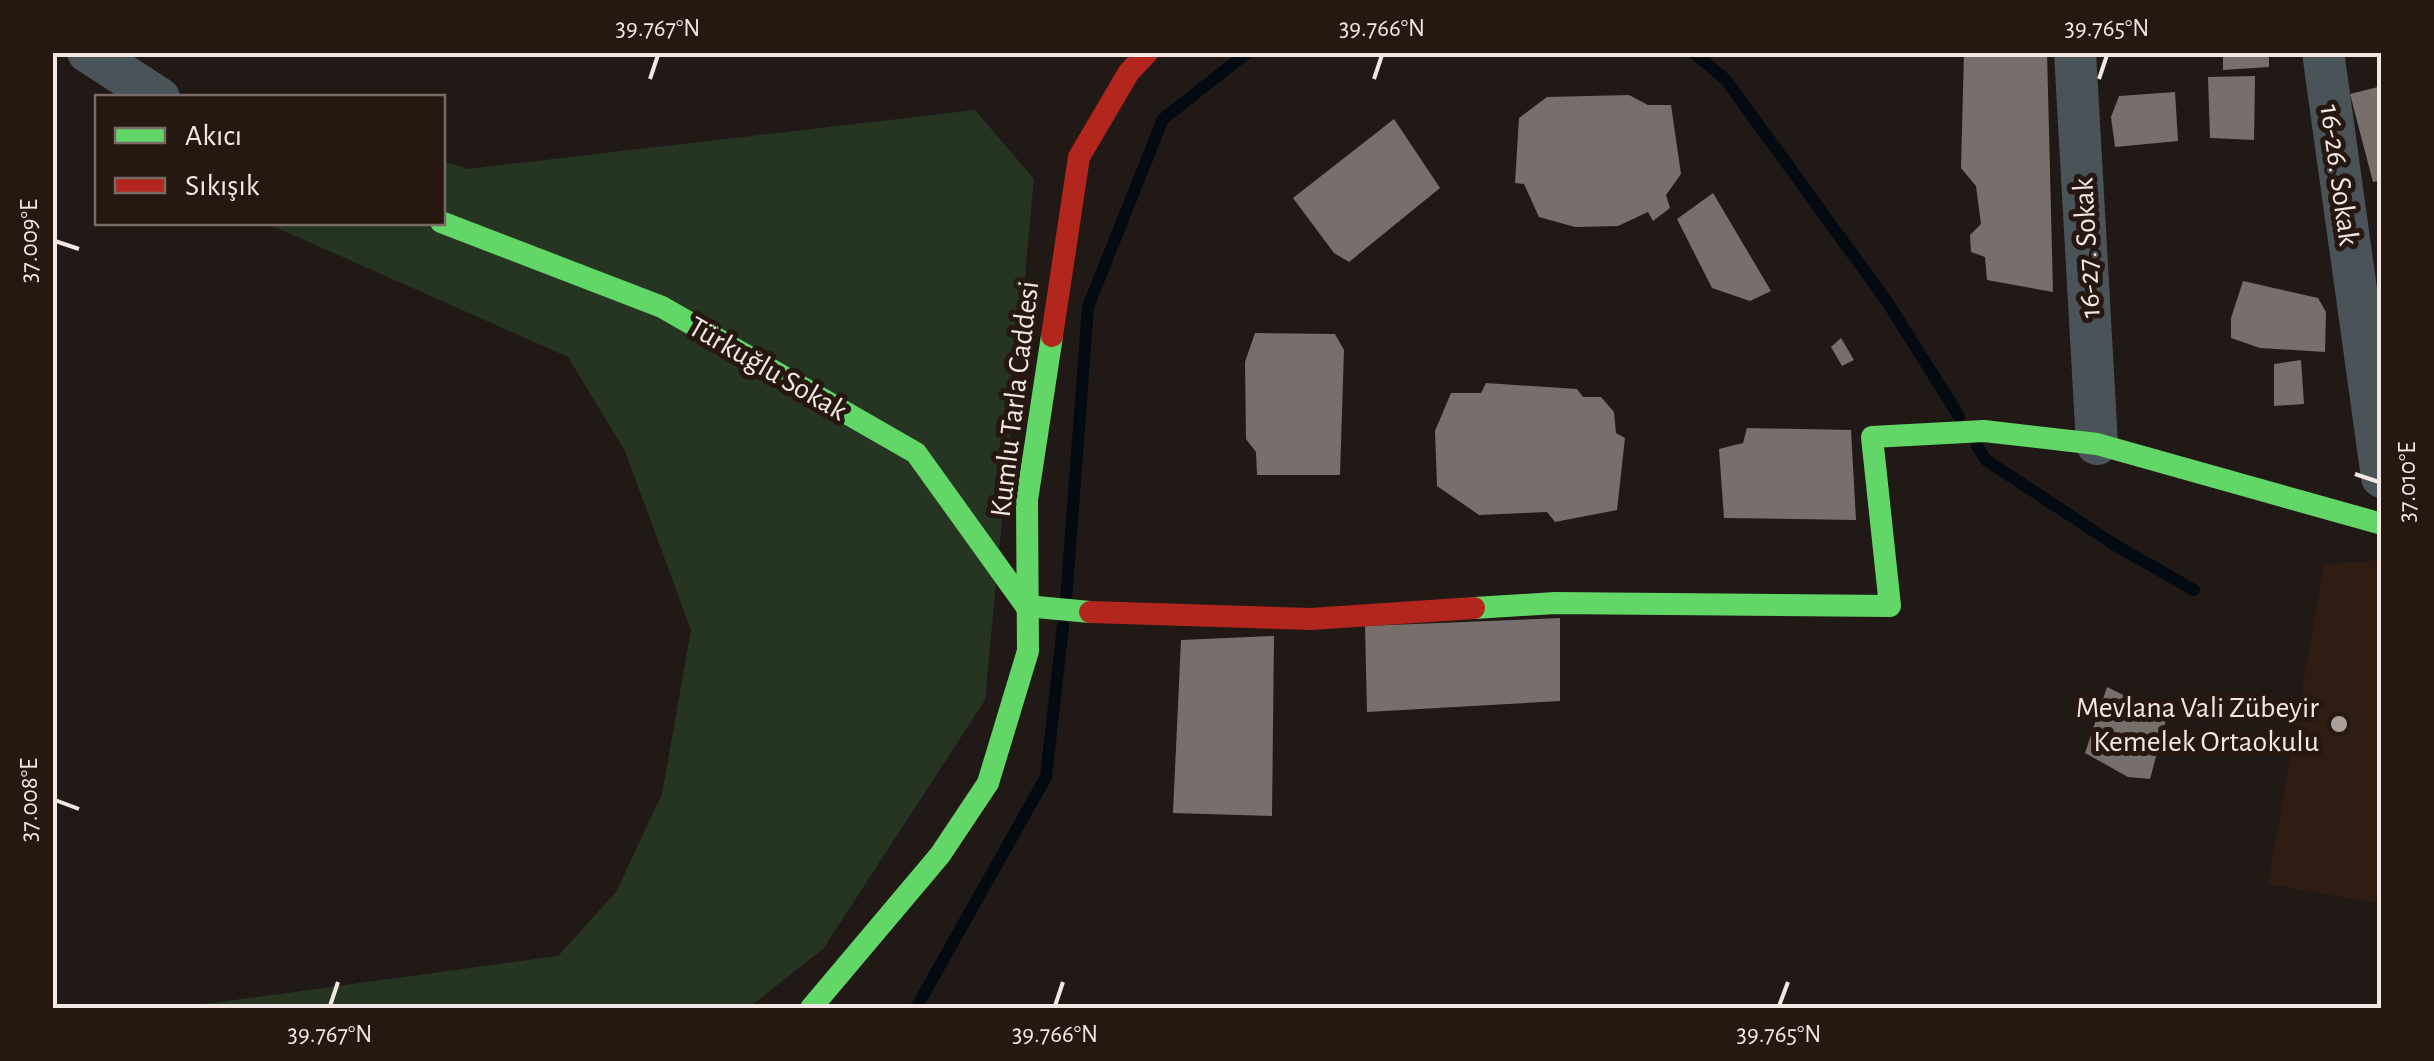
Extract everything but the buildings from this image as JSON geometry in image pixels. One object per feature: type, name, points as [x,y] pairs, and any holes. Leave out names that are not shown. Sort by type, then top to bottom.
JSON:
[{"type":"street","points":[[88,52],[154,95]]},
{"type":"street","name":"Kumlu Tarla Caddesi","points":[[811,1008],[940,855],[988,782],[1028,651],[1027,500],[1079,157],[1129,72],[1148,52]]},
{"type":"street","name":"16-27. Sokak","points":[[2075,52],[2097,444]]},
{"type":"street","name":"16-26. Sokak","points":[[2323,52],[2382,476]]},
{"type":"street","name":"Türkuğlu Sokak","points":[[445,224],[662,307],[916,453],[1026,606]]},
{"type":"street","points":[[1026,606],[1091,613],[1310,619],[1554,602],[1890,606],[1872,437],[1930,433],[1984,431],[2097,444],[2382,524]]},
{"type":"shaded area","name":"Mevlana Vali Zübeyir Kemelek Ortaokulu","points":[[2382,560],[2381,904],[2268,884],[2324,564]]},
{"type":"green space","points":[[975,110],[1034,179],[985,700],[823,949],[748,1008],[176,1008],[558,956],[616,892],[662,794],[691,630],[625,451],[568,357],[271,225],[445,225],[445,162],[468,169]]},
{"type":"waterway","points":[[1066,601],[1088,307],[1163,119],[1248,52]]},
{"type":"waterway","points":[[1693,52],[1726,80],[1888,303],[1959,416]]},
{"type":"waterway","points":[[1977,446],[1986,460],[2115,545],[2194,590]]},
{"type":"waterway","points":[[916,1008],[1046,777],[1063,626]]},
{"type":"traffic: fast","points":[[445,224],[662,307],[916,453],[1026,606],[1090,612]]},
{"type":"traffic: fast","points":[[811,1008],[940,855],[988,783],[1028,651],[1027,500],[1052,336]]},
{"type":"traffic: fast","points":[[1474,608],[1555,603],[1890,606],[1872,437],[1984,431],[2097,444],[2382,524]]},
{"type":"traffic: jam","points":[[1052,336],[1079,157],[1129,72],[1148,52]]},
{"type":"traffic: jam","points":[[1090,612],[1311,619],[1474,608]]},
{"type":"place","name":"Mevlana Vali Zübeyir Kemelek Ortaokulu","points":[[2339,724]]}]
